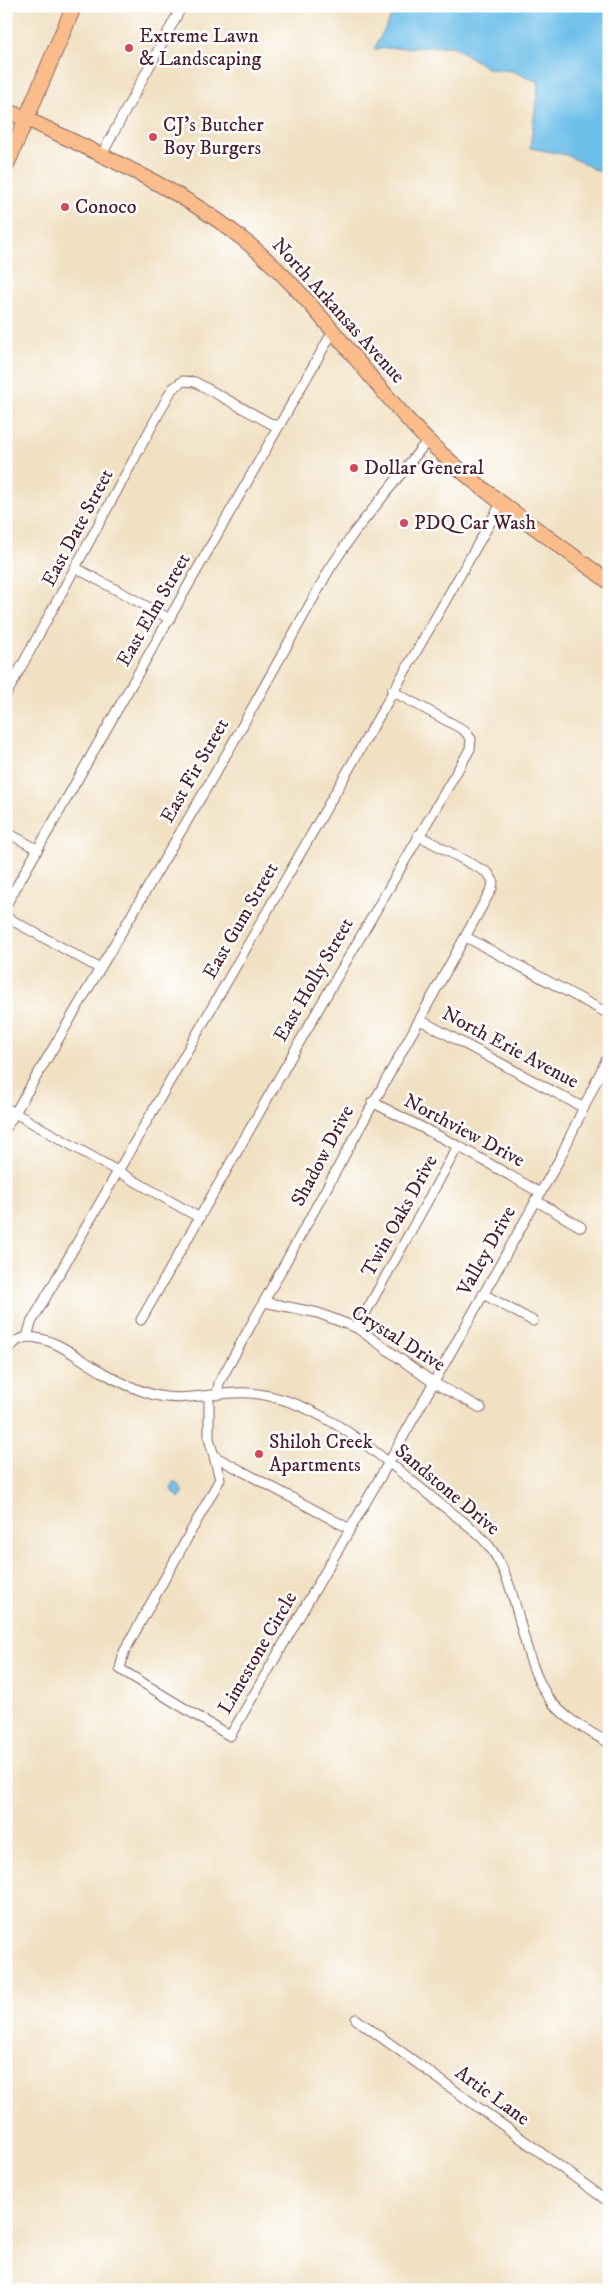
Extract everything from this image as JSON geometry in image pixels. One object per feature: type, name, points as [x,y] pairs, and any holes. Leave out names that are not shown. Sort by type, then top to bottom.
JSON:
[{"type":"highway","points":[[6,166],[74,6]]},
{"type":"highway","name":"North Arkansas Avenue","points":[[6,111],[25,118]]},
{"type":"main road","name":"North Arkansas Avenue","points":[[25,118],[190,203],[240,236],[292,285],[428,440],[502,502],[609,582]]},
{"type":"street","points":[[101,156],[182,6]]},
{"type":"street","name":"East Elm Street","points":[[6,905],[332,332]]},
{"type":"street","name":"East Date Street","points":[[6,695],[172,389],[183,381],[195,382],[278,428]]},
{"type":"street","name":"East Fir Street","points":[[6,1128],[10,1111],[99,968],[230,748],[330,570],[353,534],[428,440]]},
{"type":"street","name":"East Gum Street","points":[[27,1337],[31,1323],[502,502]]},
{"type":"street","points":[[76,568],[170,619]]},
{"type":"street","name":"East Holly Street","points":[[141,1320],[418,835],[470,749],[471,739],[464,730],[392,691]]},
{"type":"street","points":[[6,832],[38,849]]},
{"type":"street","name":"Shadow Drive","points":[[213,1395],[372,1102],[420,1020],[492,888],[493,881],[488,873],[418,835]]},
{"type":"street","points":[[6,917],[99,968]]},
{"type":"street","points":[[466,937],[609,1014]]},
{"type":"street","name":"North Erie Avenue","points":[[420,1020],[584,1108]]},
{"type":"street","name":"Valley Drive","points":[[388,1462],[558,1160],[609,1054]]},
{"type":"street","name":"Northview Drive","points":[[372,1102],[458,1146],[537,1196],[581,1227]]},
{"type":"street","points":[[10,1111],[200,1218]]},
{"type":"street","name":"Twin Oaks Drive","points":[[357,1328],[458,1146]]},
{"type":"street","points":[[483,1294],[534,1321]]},
{"type":"street","name":"Crystal Drive","points":[[264,1302],[318,1313],[357,1328],[434,1383],[481,1408]]},
{"type":"street","points":[[6,1350],[18,1340],[27,1337]]},
{"type":"street","name":"Sandstone Drive","points":[[27,1337],[39,1337],[69,1349],[102,1372],[150,1394],[165,1398],[249,1393],[289,1401],[329,1421],[388,1462],[470,1528],[491,1549],[506,1574],[535,1673],[549,1698],[572,1721],[609,1744]]},
{"type":"street","name":"Limestone Circle","points":[[213,1395],[209,1438],[220,1479],[124,1652],[120,1669],[230,1736],[388,1462]]},
{"type":"street","points":[[214,1456],[350,1529]]},
{"type":"street","name":"Artic Lane","points":[[356,2019],[609,2202]]},
{"type":"water","points":[[397,6],[609,6],[609,177],[567,155],[530,148],[539,82],[512,71],[489,69],[453,46],[374,49]]},
{"type":"water","points":[[173,1482],[176,1482],[182,1490],[182,1496],[179,1498],[171,1489]]},
{"type":"place","name":"Extreme Lawn & Landscaping","points":[[129,48]]},
{"type":"place","name":"CJ's Butcher Boy Burgers","points":[[153,137]]},
{"type":"place","name":"Conoco","points":[[65,207]]},
{"type":"place","name":"Dollar General","points":[[354,468]]},
{"type":"place","name":"PDQ Car Wash","points":[[404,523]]},
{"type":"place","name":"Shiloh Creek Apartments","points":[[259,1454]]}]
